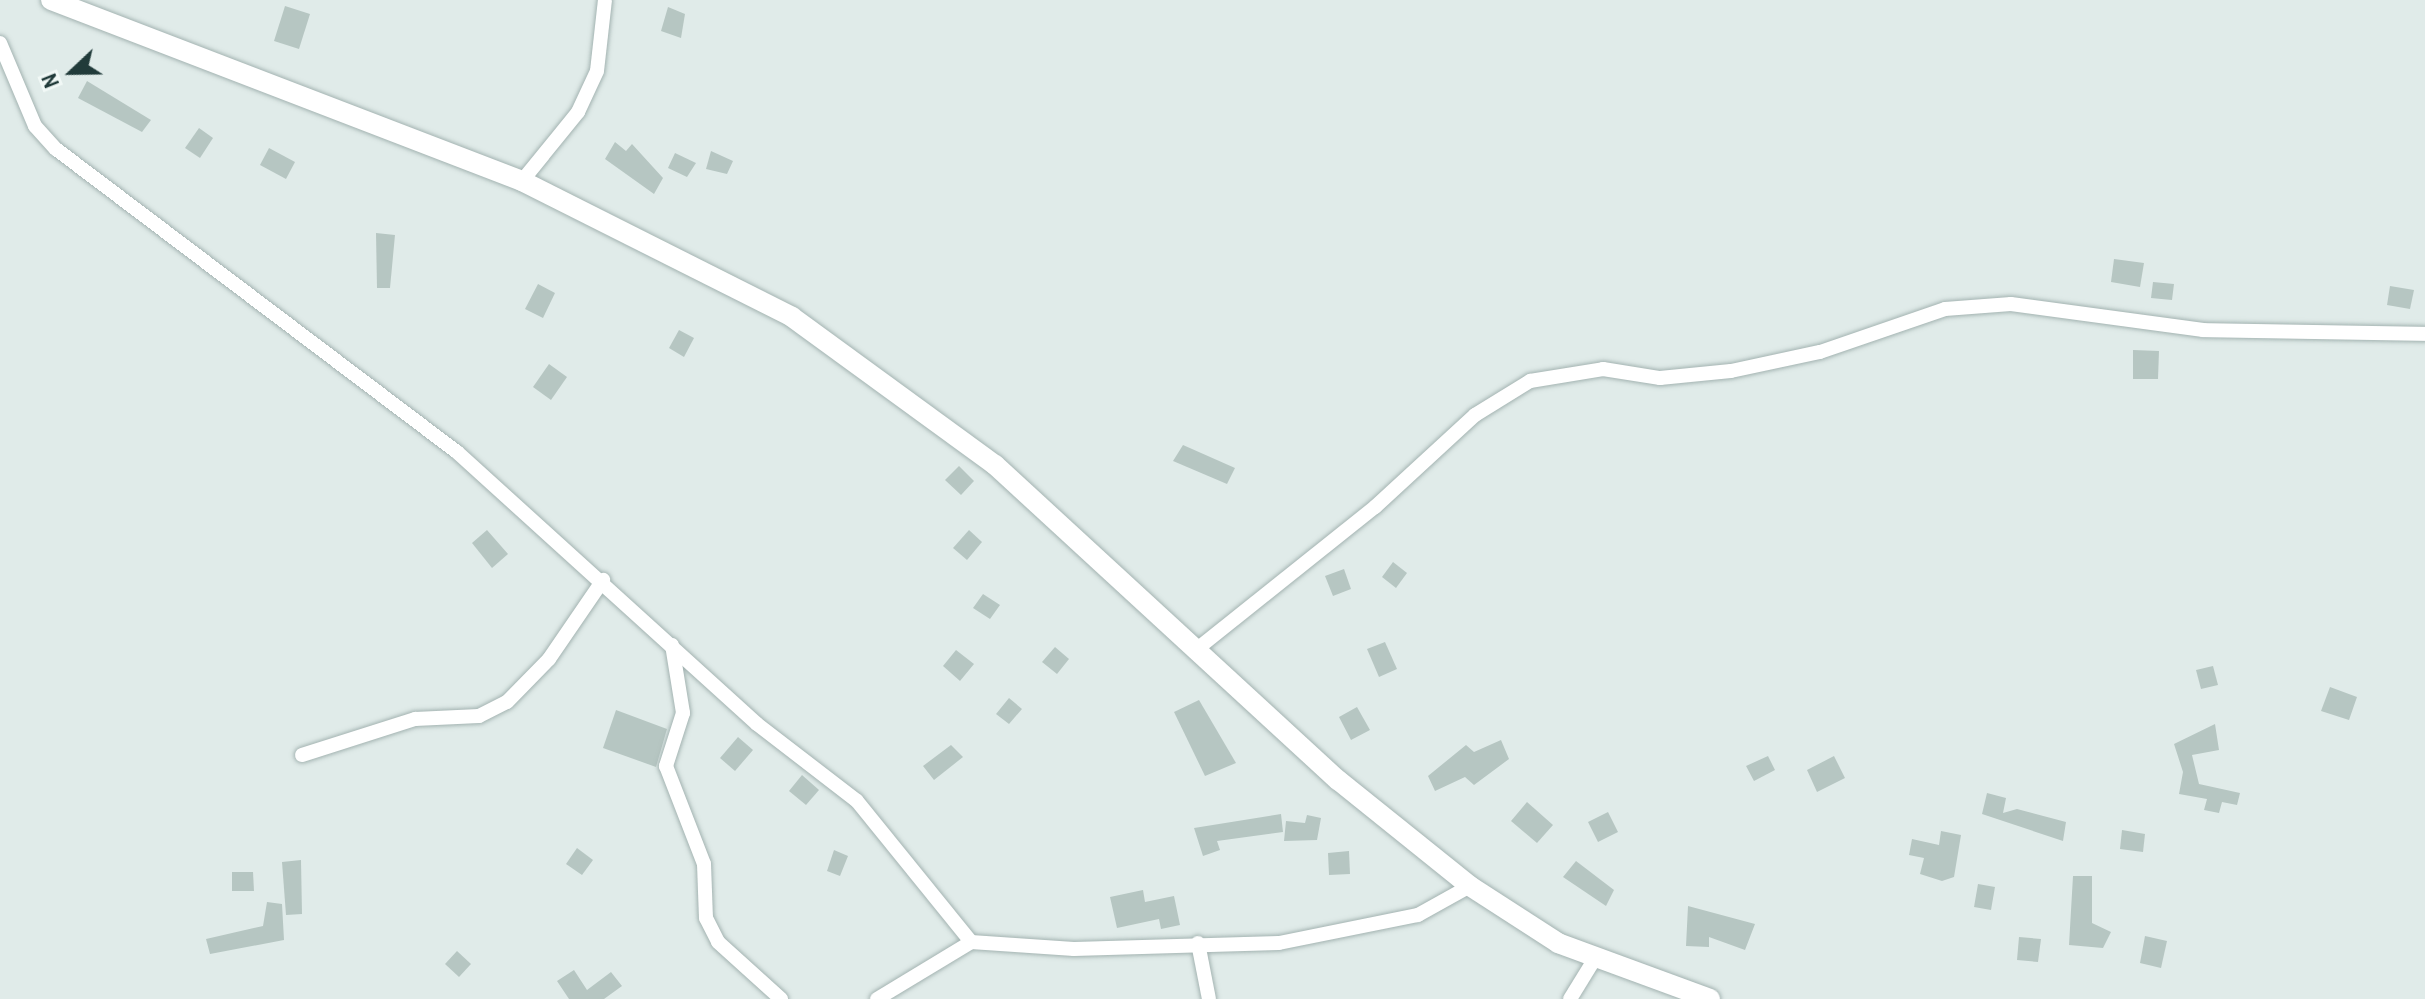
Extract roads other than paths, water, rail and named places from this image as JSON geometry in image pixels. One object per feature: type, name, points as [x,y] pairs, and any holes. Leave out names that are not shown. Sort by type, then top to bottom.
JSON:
[{"type":"main road","points":[[51,0],[522,181],[717,274],[870,368],[995,465],[1338,780],[1470,886],[1594,960],[1710,999]]},
{"type":"street","points":[[522,181],[578,112],[597,71],[605,0]]},
{"type":"street","points":[[0,43],[35,126],[56,149],[388,393],[603,580],[757,724],[857,801],[915,881],[971,942]]},
{"type":"street","points":[[1197,649],[1375,507],[1475,415],[1530,381],[1603,369],[1660,378],[1747,368],[1820,352],[1945,309],[2011,304],[2203,330],[2425,334]]},
{"type":"street","points":[[302,755],[415,719],[479,716],[507,702],[549,659],[603,580]]},
{"type":"street","points":[[672,644],[683,713],[666,766],[704,864],[706,918],[718,942],[781,999]]},
{"type":"street","points":[[877,999],[971,942],[1074,949],[1279,943],[1365,930],[1418,915],[1470,886]]},
{"type":"street","points":[[1198,943],[1209,999]]},
{"type":"street","points":[[1570,999],[1594,960]]}]
